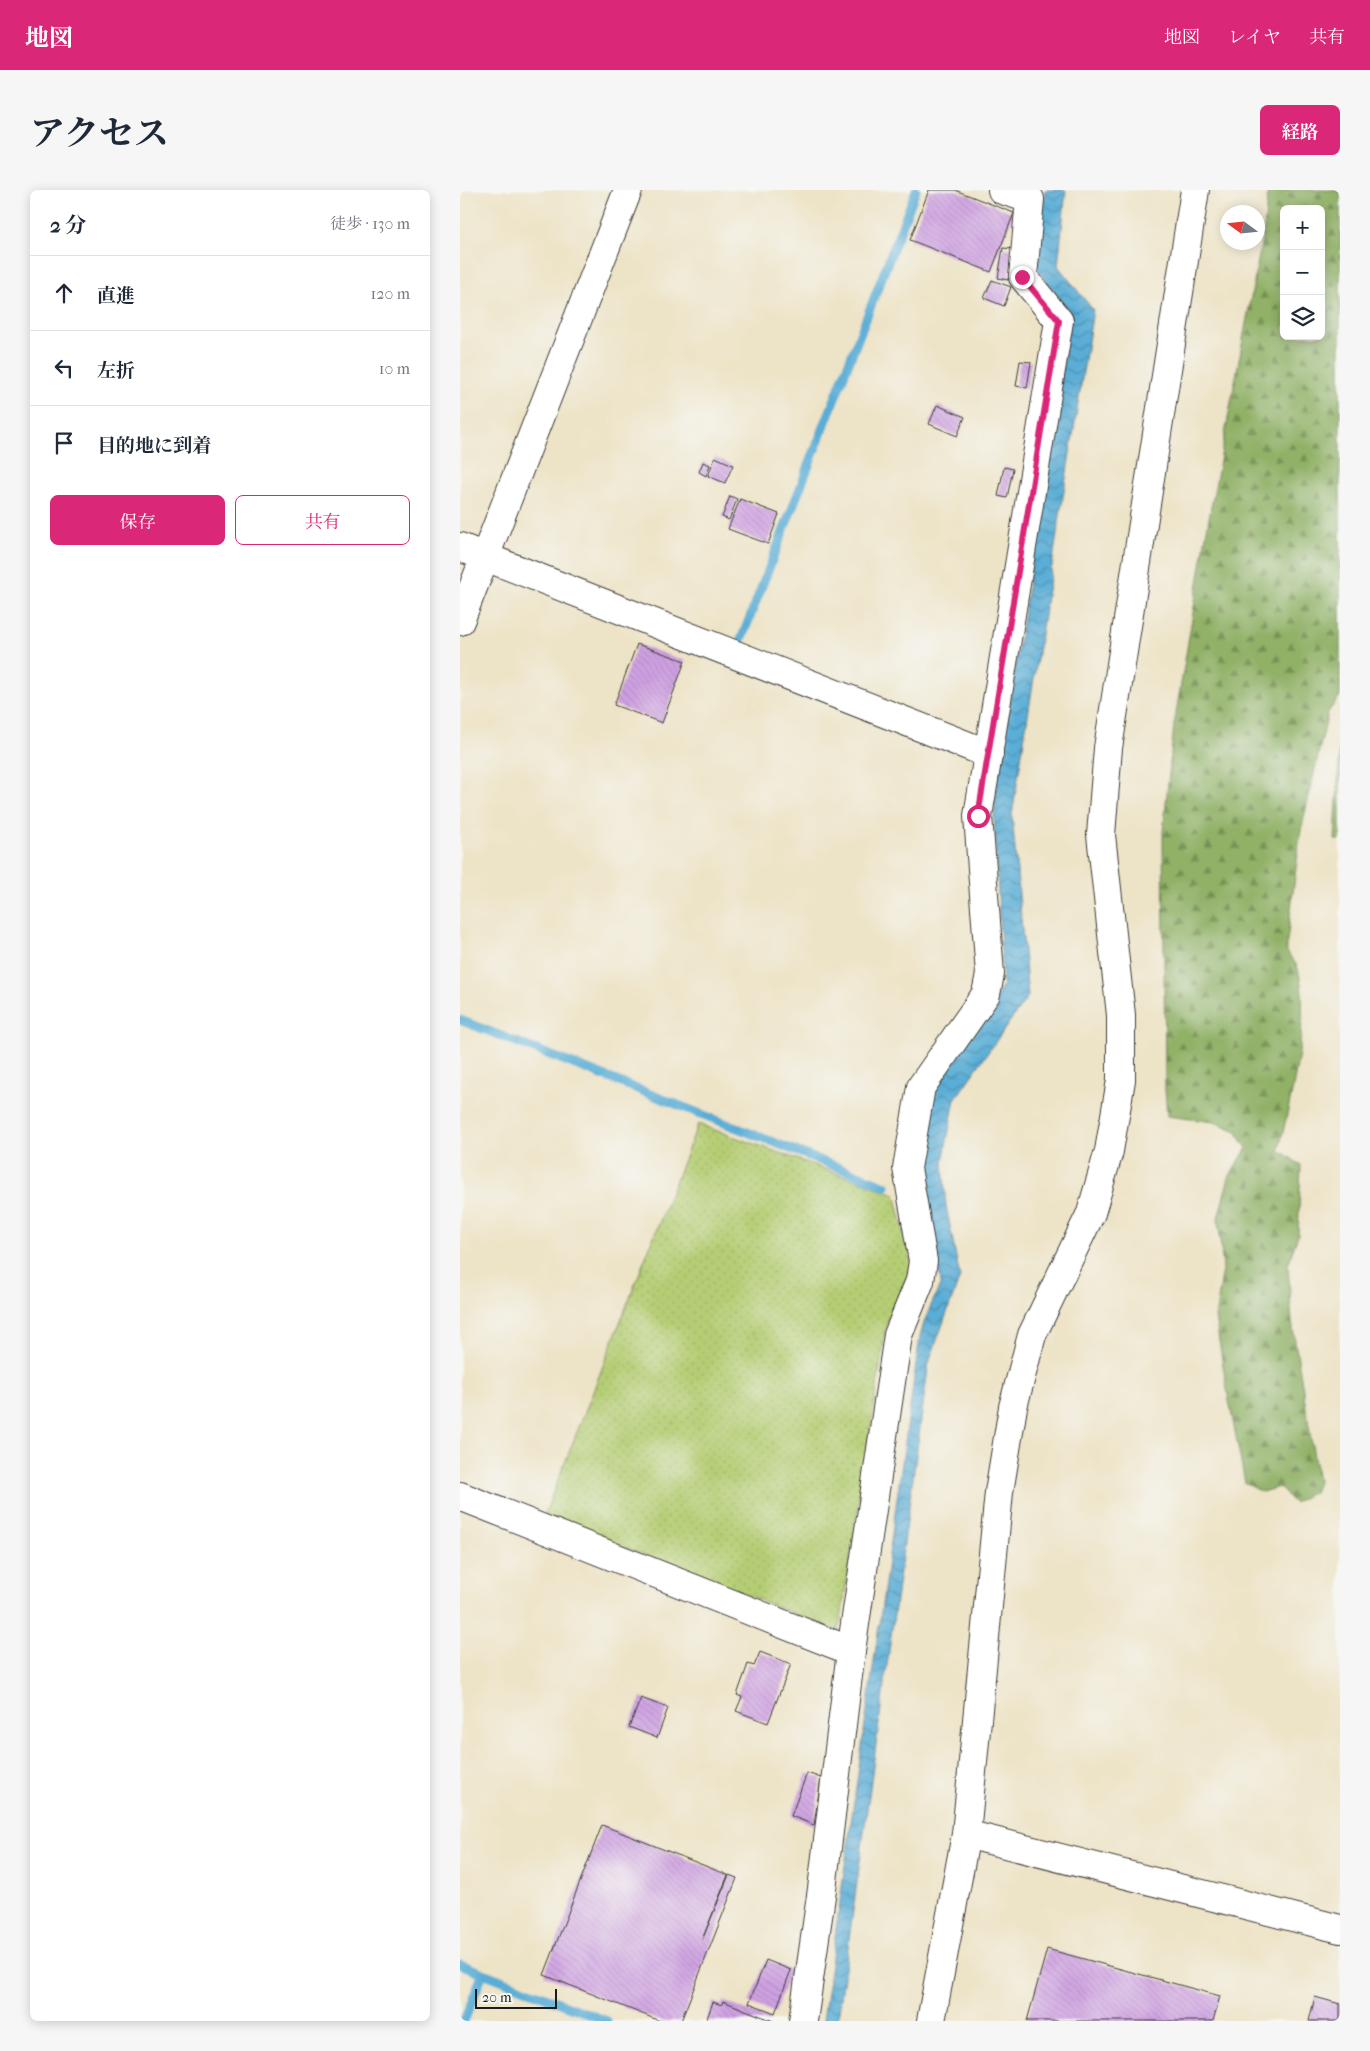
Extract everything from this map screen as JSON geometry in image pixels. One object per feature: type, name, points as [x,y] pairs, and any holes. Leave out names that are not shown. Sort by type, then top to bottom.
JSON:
[{"type":"street","points":[[460,621],[628,190]]},
{"type":"street","points":[[803,2021],[822,1889],[850,1651],[898,1335],[920,1282],[923,1260],[907,1168],[921,1087],[986,994],[990,974],[978,816],[1059,321],[1022,277],[1030,199],[1002,190]]},
{"type":"street","points":[[931,2021],[966,1834],[999,1492],[1013,1407],[1032,1335],[1091,1213],[1109,1151],[1120,1080],[1121,1015],[1101,836],[1108,748],[1195,190]]},
{"type":"street","points":[[460,547],[988,754]]},
{"type":"street","points":[[460,1496],[850,1651]]},
{"type":"street","points":[[966,1834],[1340,1929]]},
{"type":"green space","points":[[1268,190],[1340,190],[1340,696],[1328,712],[1300,835],[1286,950],[1298,969],[1302,989],[1302,1011],[1298,1060],[1279,1150],[1301,1165],[1298,1235],[1288,1265],[1292,1322],[1318,1482],[1314,1492],[1294,1503],[1279,1487],[1262,1492],[1245,1483],[1215,1317],[1223,1269],[1218,1218],[1229,1177],[1247,1148],[1235,1130],[1214,1122],[1167,1116],[1165,1089],[1163,832],[1174,725],[1209,518],[1260,250],[1265,250],[1265,219]]},
{"type":"green space","points":[[1340,739],[1340,840],[1335,840]]},
{"type":"green space","points":[[698,1124],[895,1194],[912,1265],[887,1321],[839,1631],[544,1516]]},
{"type":"water","points":[[1045,190],[1066,190],[1058,266],[1093,310],[1012,815],[1028,996],[955,1099],[943,1162],[946,1206],[960,1277],[929,1362],[840,2005],[837,2021],[823,2021],[920,1336],[941,1283],[929,1214],[923,1160],[933,1093],[1003,986],[994,817],[996,788],[1071,314],[1037,269]]},
{"type":"building","points":[[929,190],[955,190],[1014,213],[991,272],[910,240]]},
{"type":"building","points":[[1003,248],[1013,249],[1008,280],[998,278]]},
{"type":"building","points":[[992,280],[1011,287],[1004,306],[984,298]]},
{"type":"building","points":[[1020,361],[1031,362],[1027,388],[1016,386]]},
{"type":"building","points":[[937,405],[965,417],[957,436],[929,424]]},
{"type":"building","points":[[715,457],[733,465],[725,483],[708,476]]},
{"type":"building","points":[[703,462],[710,465],[706,476],[699,472]]},
{"type":"building","points":[[1004,467],[1013,469],[1007,498],[998,496]]},
{"type":"building","points":[[730,496],[737,499],[729,520],[722,517]]},
{"type":"building","points":[[740,499],[779,514],[768,544],[728,529]]},
{"type":"building","points":[[637,644],[685,661],[662,723],[614,705]]},
{"type":"building","points":[[760,1652],[791,1664],[768,1723],[736,1711],[742,1697],[737,1695],[748,1664],[754,1666]]},
{"type":"building","points":[[641,1698],[668,1708],[657,1738],[629,1727]]},
{"type":"building","points":[[807,1773],[821,1778],[814,1825],[791,1816]]},
{"type":"building","points":[[602,1825],[728,1875],[702,1940],[729,1875],[737,1878],[681,2021],[660,2021],[544,1975]]},
{"type":"building","points":[[1047,1949],[1220,1996],[1213,2021],[1027,2021]]},
{"type":"building","points":[[766,1960],[791,1970],[775,2013],[749,2003]]},
{"type":"building","points":[[1315,1997],[1340,2004],[1340,2021],[1309,2021]]},
{"type":"building","points":[[723,2001],[773,2021],[706,2021],[713,2002],[722,2005]]},
{"type":"waterway","points":[[741,640],[916,190]]},
{"type":"waterway","points":[[460,1020],[886,1186]]},
{"type":"waterway","points":[[460,1964],[607,2021]]},
{"type":"waterway","points":[[464,2021],[483,1973]]},
{"type":"route","points":[[978,816],[1059,321],[1022,277]]}]
